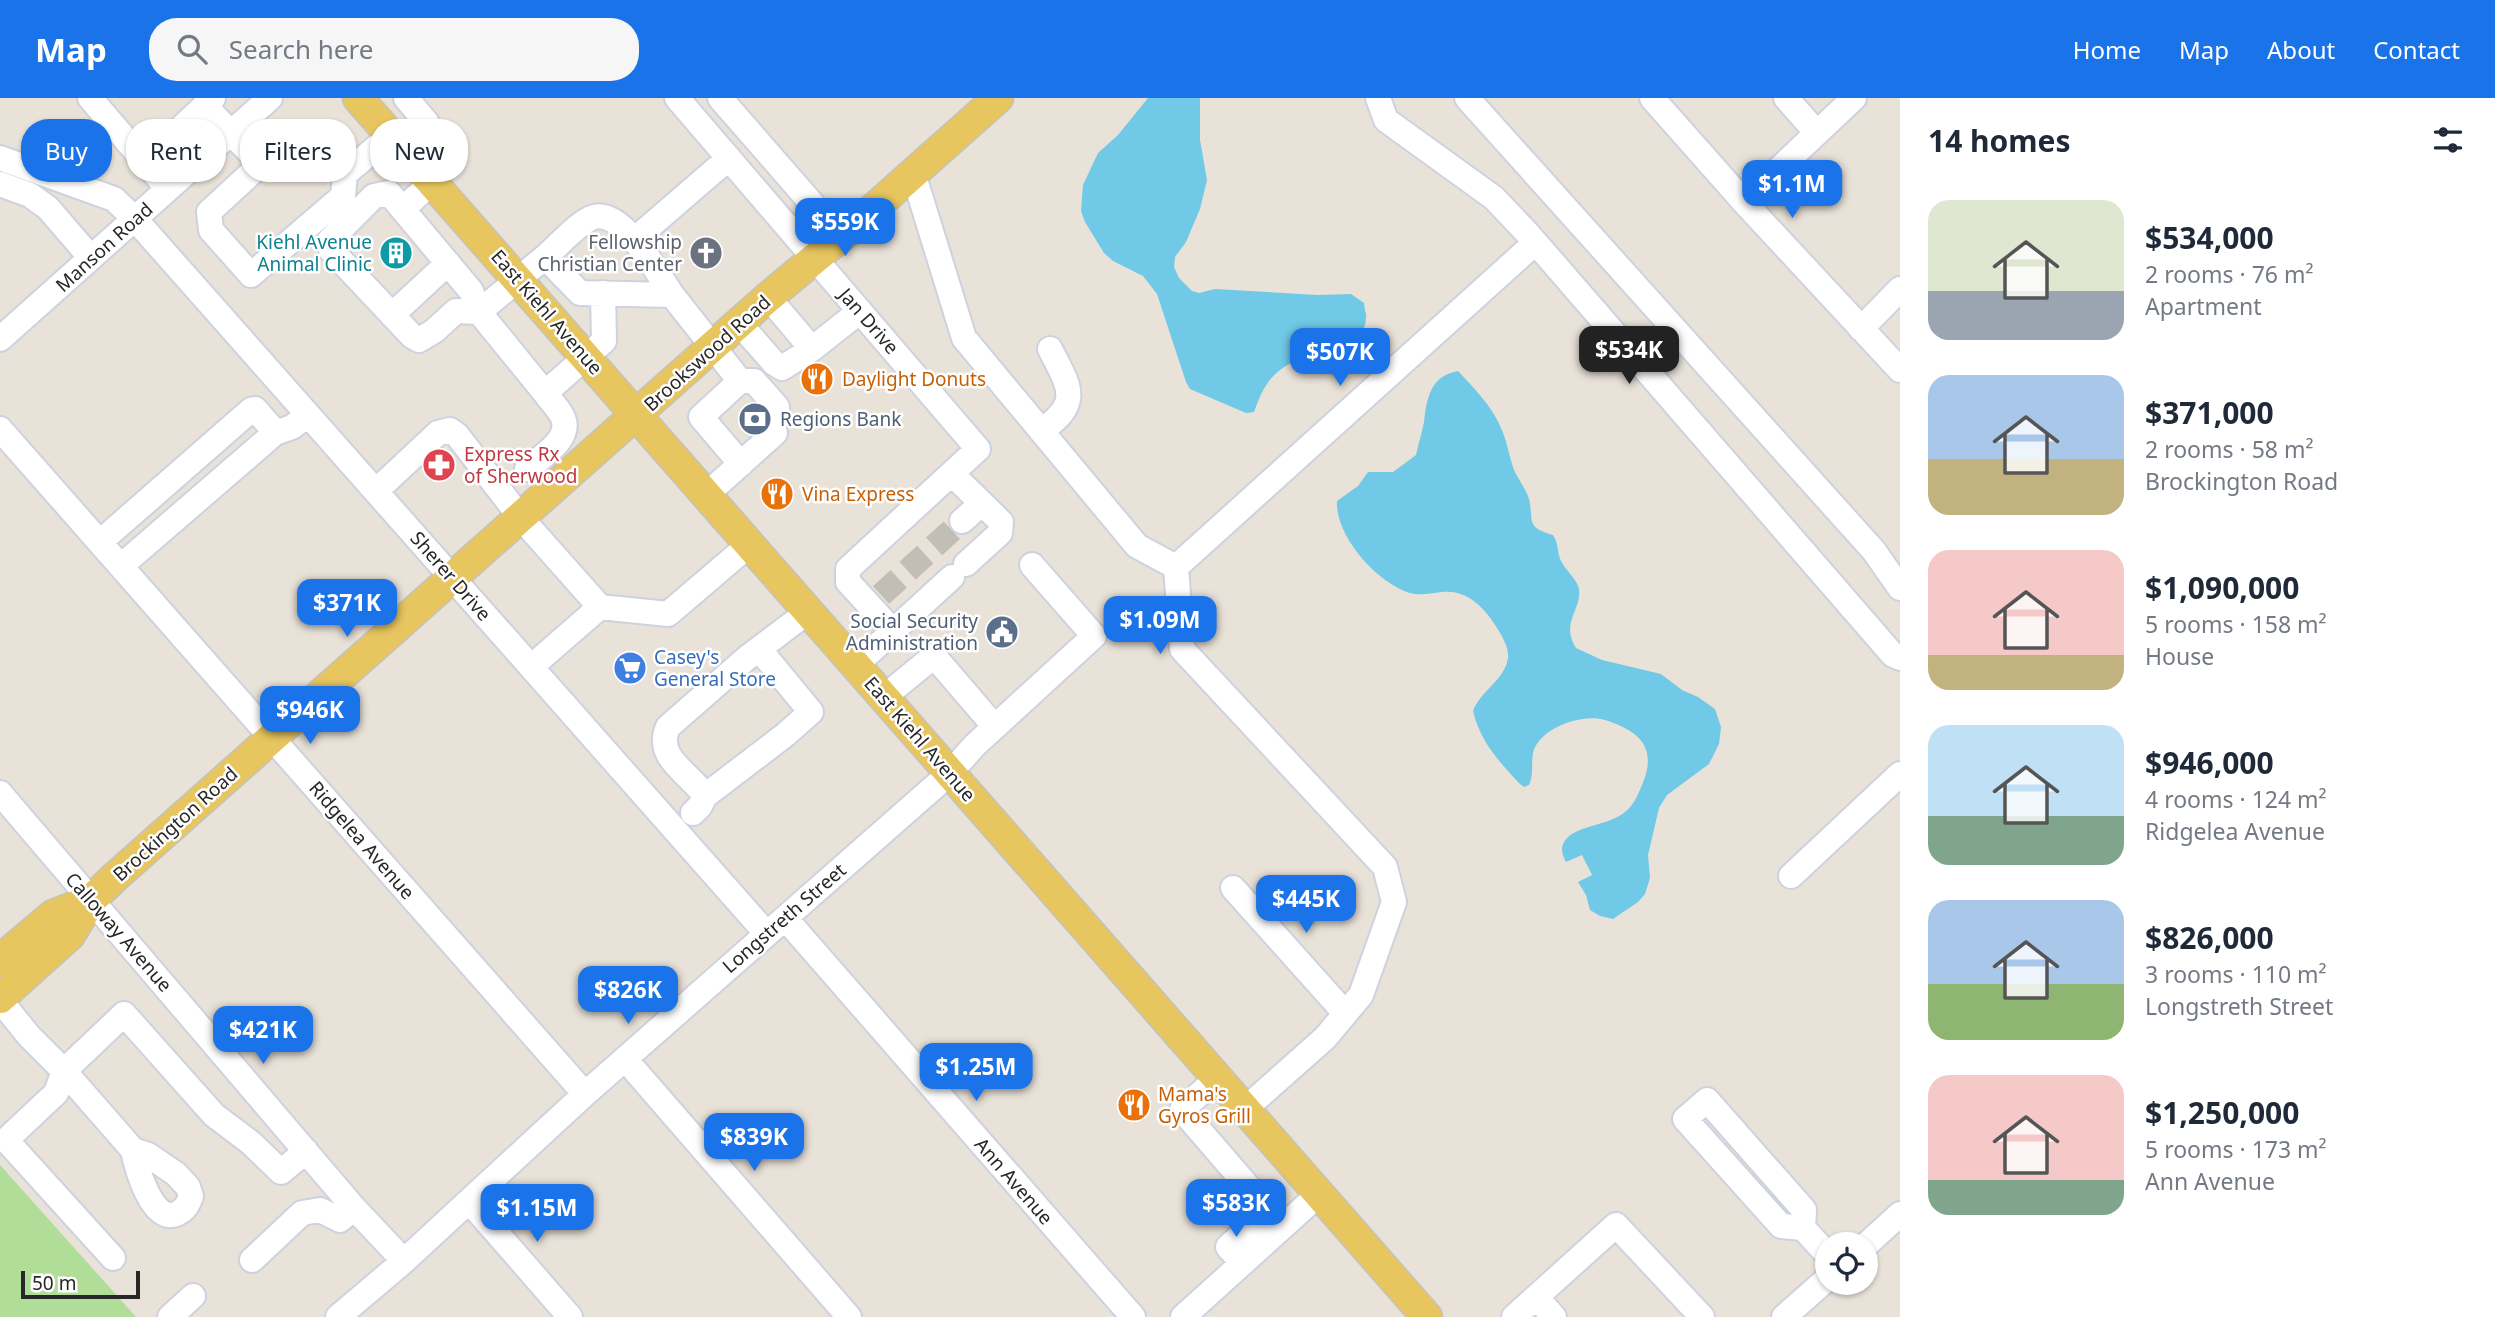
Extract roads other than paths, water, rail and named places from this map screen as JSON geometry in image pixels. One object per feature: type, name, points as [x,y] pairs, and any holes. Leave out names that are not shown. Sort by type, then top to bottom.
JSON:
[{"type":"main road","name":"East Kiehl Avenue","points":[[358,98],[376,119]]},
{"type":"main road","name":"Brookswood Road","points":[[638,415],[768,297],[841,237],[998,98]]},
{"type":"main road","name":"East Kiehl Avenue","points":[[432,182],[1427,1317]]},
{"type":"main road","name":"Brockington Road","points":[[0,999],[71,935],[91,900],[638,415]]},
{"type":"main road","name":"Brockington Road","points":[[0,960],[53,915],[91,900]]},
{"type":"street","points":[[90,98],[126,140]]},
{"type":"street","name":"Manson Road","points":[[0,339],[270,98]]},
{"type":"street","points":[[406,98],[424,119]]},
{"type":"street","name":"Jan Drive","points":[[677,98],[978,449],[952,474]]},
{"type":"street","points":[[720,98],[841,237]]},
{"type":"street","points":[[1378,98],[1386,120],[1494,198],[1893,655],[1900,658]]},
{"type":"street","points":[[1466,98],[1874,551],[1900,589]]},
{"type":"street","points":[[1786,98],[1816,132]]},
{"type":"street","points":[[1744,202],[1854,98]]},
{"type":"street","points":[[191,119],[209,102],[230,134],[240,142]]},
{"type":"street","points":[[1663,102],[1744,202],[1900,370]]},
{"type":"street","points":[[634,240],[729,158]]},
{"type":"street","points":[[11,162],[6,187],[30,195],[48,208],[91,258]]},
{"type":"street","points":[[913,173],[964,338],[1137,546],[1176,567]]},
{"type":"street","points":[[48,208],[66,182]]},
{"type":"street","name":"Sherer Drive","points":[[66,182],[114,198],[135,219],[673,828],[776,926]]},
{"type":"street","points":[[162,182],[168,189]]},
{"type":"street","points":[[242,182],[209,212],[211,230],[251,275],[343,196],[344,182]]},
{"type":"street","points":[[402,209],[432,182]]},
{"type":"street","points":[[527,469],[558,442],[564,433],[563,416],[479,312],[471,291],[389,193],[374,196],[330,240],[331,250],[412,336],[419,340],[427,337],[456,311],[479,312],[589,219],[600,216],[614,220],[634,240],[672,295],[740,381]]},
{"type":"street","points":[[1176,567],[1535,243]]},
{"type":"street","points":[[545,257],[580,293],[672,295]]},
{"type":"street","points":[[392,315],[448,263]]},
{"type":"street","points":[[1861,329],[1900,289]]},
{"type":"street","points":[[545,393],[604,341],[603,293]]},
{"type":"street","points":[[768,297],[812,349]]},
{"type":"street","points":[[739,323],[774,363],[782,368],[812,349],[860,311]]},
{"type":"street","points":[[1041,431],[1061,413],[1069,401],[1069,391],[1050,349]]},
{"type":"street","points":[[707,495],[741,464],[776,423],[777,407],[754,381],[740,381],[701,417],[741,464]]},
{"type":"street","points":[[100,542],[251,410],[255,409],[276,433]]},
{"type":"street","points":[[121,566],[276,433],[292,427],[308,415]]},
{"type":"street","name":"Ridgelea Avenue","points":[[0,429],[585,1094]]},
{"type":"street","points":[[376,491],[438,433],[450,430],[457,435],[521,518],[600,607],[668,614],[750,544]]},
{"type":"street","points":[[856,665],[1000,533],[1001,523],[952,474],[848,569],[848,582],[875,600],[893,631]]},
{"type":"street","points":[[962,521],[981,504]]},
{"type":"street","name":"Longstreth Street","points":[[338,1317],[404,1261],[585,1094],[950,773],[975,744],[1094,636],[1032,565]]},
{"type":"street","points":[[1176,567],[1182,649],[1385,867],[1394,902],[1360,995],[1325,1038],[1245,1109]]},
{"type":"street","points":[[531,667],[600,607]]},
{"type":"street","points":[[699,804],[664,748],[663,736],[667,727],[759,649],[809,611]]},
{"type":"street","points":[[673,828],[690,822],[699,804],[811,712],[759,649]]},
{"type":"street","points":[[884,697],[933,656],[995,727]]},
{"type":"street","points":[[1791,876],[1900,774]]},
{"type":"street","name":"Calloway Avenue","points":[[0,793],[354,1208],[404,1261]]},
{"type":"street","points":[[1233,888],[1345,1013]]},
{"type":"street","name":"Ann Avenue","points":[[776,926],[1133,1317]]},
{"type":"street","points":[[0,999],[29,1036],[64,1071],[133,1150]]},
{"type":"street","points":[[113,1258],[6,1140],[56,1093],[64,1071],[124,1014],[214,1115],[251,1143],[281,1172],[306,1150]]},
{"type":"street","points":[[625,1059],[849,1317]]},
{"type":"street","points":[[1217,1078],[1182,1110],[1263,1204],[1266,1227]]},
{"type":"street","points":[[1803,1228],[1804,1210],[1707,1100],[1685,1119],[1782,1226],[1803,1228],[1815,1241]]},
{"type":"street","points":[[1183,1317],[1243,1263],[1266,1227],[1319,1194]]},
{"type":"street","points":[[469,1201],[570,1317]]},
{"type":"street","points":[[252,1260],[302,1213],[320,1210],[340,1220],[354,1208]]},
{"type":"street","points":[[1878,1233],[1900,1214]]},
{"type":"street","points":[[1514,1317],[1616,1225],[1702,1317]]},
{"type":"street","points":[[1784,1317],[1815,1290]]},
{"type":"street","points":[[170,1317],[193,1296]]},
{"type":"street","points":[[1536,1297],[1554,1317]]},
{"type":"water","points":[[1148,98],[1200,98],[1200,140],[1207,180],[1200,209],[1186,242],[1175,257],[1174,267],[1179,278],[1192,291],[1199,293],[1215,289],[1318,295],[1351,294],[1364,303],[1366,319],[1358,337],[1342,347],[1304,357],[1282,369],[1267,385],[1254,412],[1246,413],[1190,389],[1157,294],[1143,276],[1113,261],[1104,253],[1081,211],[1083,185],[1098,153],[1118,135]]},
{"type":"water","points":[[1458,371],[1493,412],[1505,438],[1514,470],[1529,499],[1532,522],[1538,529],[1553,535],[1561,561],[1578,585],[1578,603],[1570,631],[1576,648],[1602,660],[1661,674],[1715,709],[1721,727],[1719,744],[1709,764],[1667,795],[1659,808],[1648,855],[1650,878],[1645,894],[1613,919],[1590,910],[1586,895],[1578,882],[1592,875],[1582,855],[1566,862],[1562,846],[1579,830],[1611,820],[1630,807],[1639,793],[1646,772],[1647,751],[1643,743],[1628,730],[1605,720],[1585,719],[1563,724],[1537,744],[1533,753],[1531,781],[1524,787],[1491,750],[1480,732],[1473,711],[1481,697],[1502,673],[1508,658],[1505,642],[1492,621],[1474,601],[1459,594],[1414,594],[1397,588],[1360,556],[1343,529],[1338,515],[1337,501],[1358,486],[1368,472],[1393,472],[1416,455],[1432,389],[1441,378]]},
{"type":"tunnel","points":[[881,595],[962,521]]},
{"type":"place","name":"Kiehl Avenue Animal Clinic","points":[[396,253]]},
{"type":"place","name":"Fellowship Christian Center","points":[[706,253]]},
{"type":"place","name":"Daylight Donuts","points":[[817,379]]},
{"type":"place","name":"Regions Bank","points":[[755,419]]},
{"type":"place","name":"Express Rx of Sherwood","points":[[439,465]]},
{"type":"place","name":"Vina Express","points":[[777,494]]},
{"type":"place","name":"Social Security Administration","points":[[1002,632]]},
{"type":"place","name":"Casey's General Store","points":[[630,668]]},
{"type":"place","name":"Mama's Gyros Grill","points":[[1134,1105]]}]
